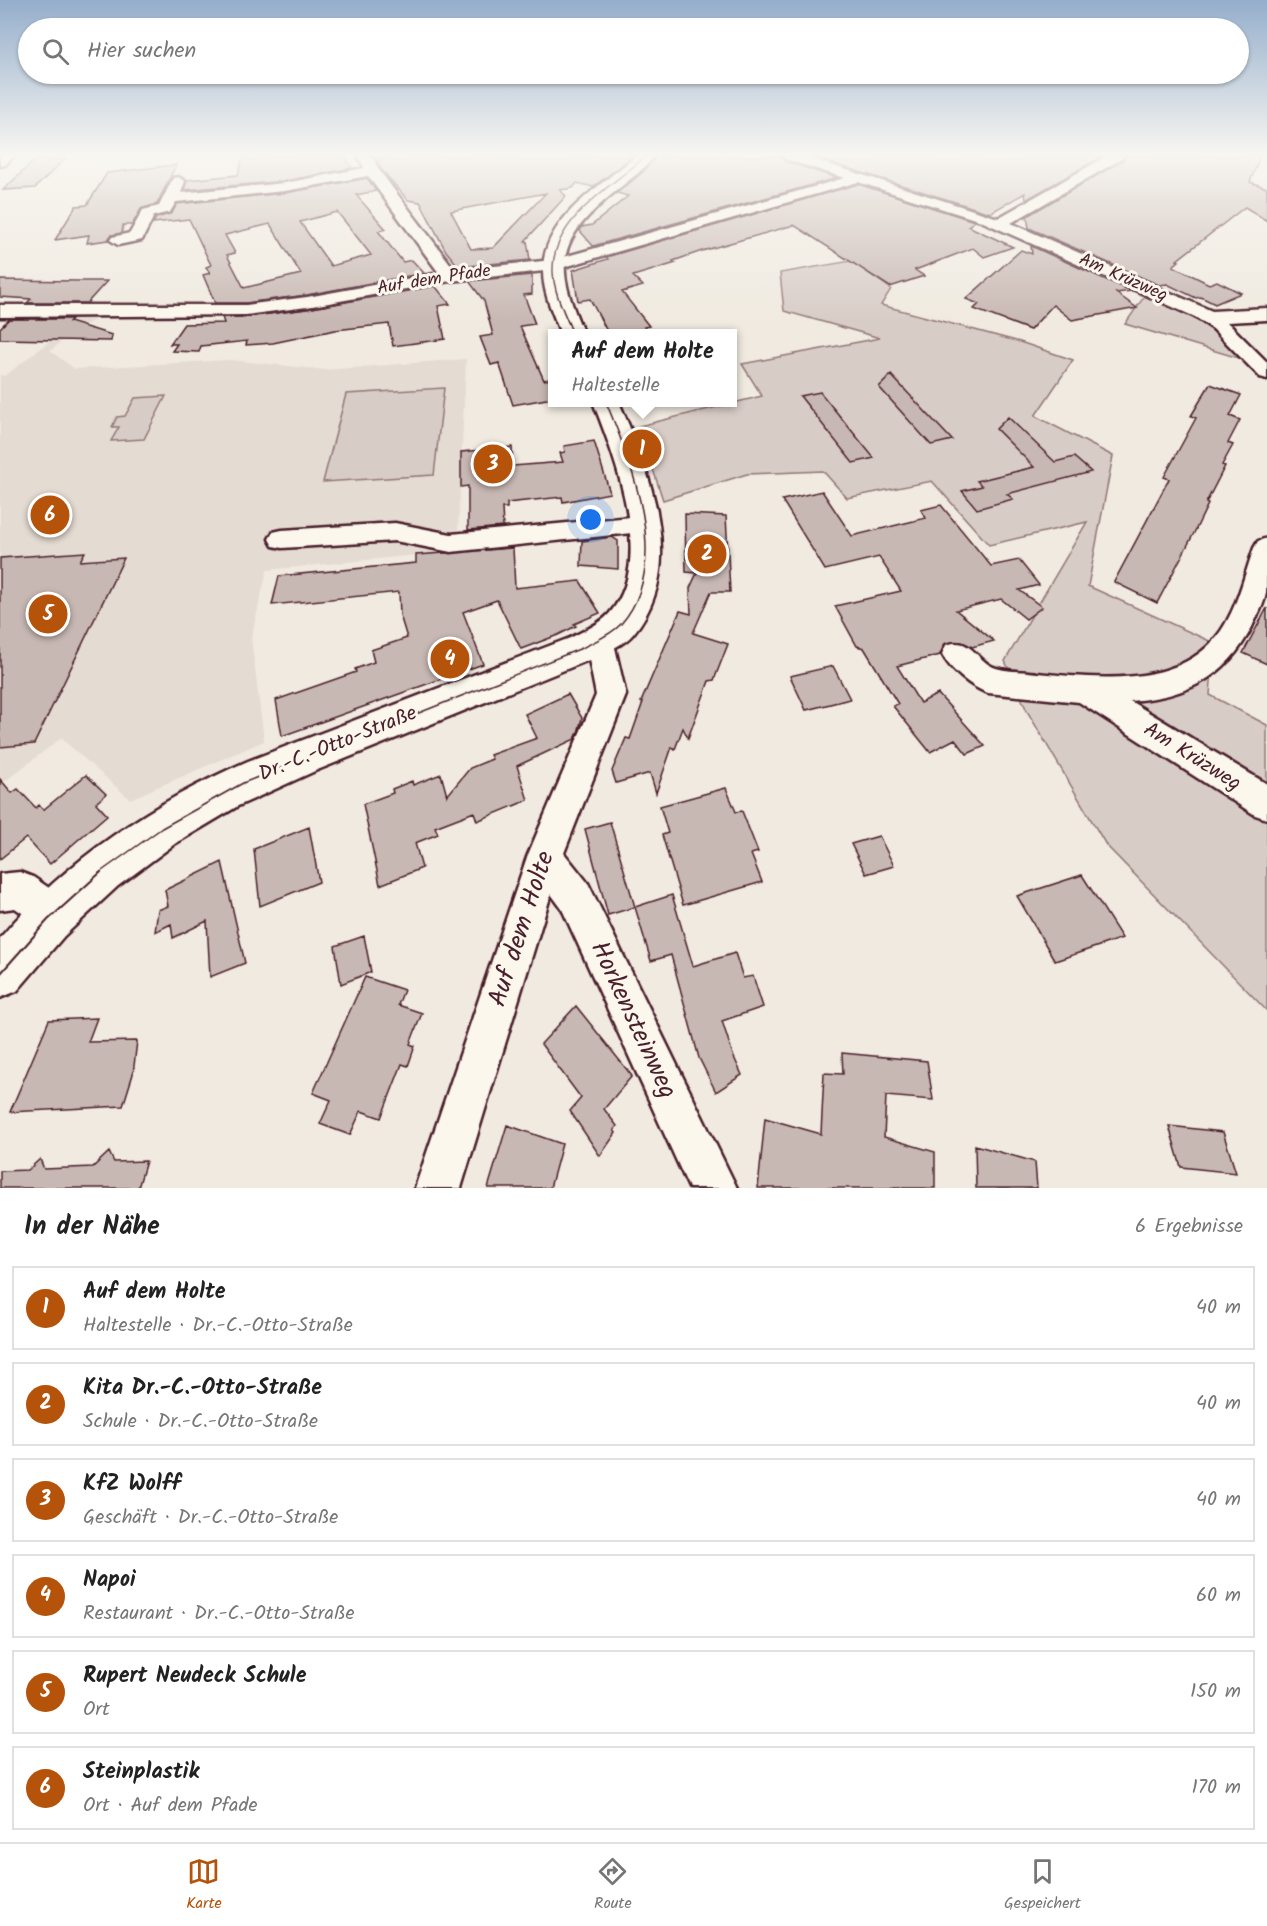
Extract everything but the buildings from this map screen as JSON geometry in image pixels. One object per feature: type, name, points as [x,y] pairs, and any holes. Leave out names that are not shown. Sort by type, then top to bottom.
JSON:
[{"type":"street","points":[[118,240],[136,237],[148,213],[153,211]]},
{"type":"street","points":[[404,211],[450,276]]},
{"type":"street","points":[[571,329],[556,297],[554,264],[559,241],[580,211]]},
{"type":"street","name":"Auf dem Pfade","points":[[0,311],[246,310],[307,302],[450,276],[554,264],[743,211]]},
{"type":"street","name":"Am Krüzweg","points":[[964,211],[1000,223],[1215,321],[1267,373]]},
{"type":"street","points":[[1000,223],[1020,211]]},
{"type":"street","points":[[1215,321],[1267,314]]},
{"type":"street","points":[[1215,321],[1267,325]]},
{"type":"street","name":"Dr.-C.-Otto-Straße","points":[[0,974],[55,914],[93,879],[143,841],[223,793],[300,758],[599,639],[621,624],[640,594],[644,580],[645,553],[642,525],[630,468],[608,407]]},
{"type":"street","points":[[282,540],[395,531],[451,543],[642,525]]},
{"type":"street","name":"Am Krüzweg","points":[[956,654],[988,680],[1087,691],[1168,682],[1186,676],[1209,663],[1219,654],[1244,612],[1261,571],[1267,548]]},
{"type":"street","name":"Auf dem Holte","points":[[438,1188],[545,857],[611,695],[599,639]]},
{"type":"street","name":"Am Krüzweg","points":[[1087,691],[1267,803]]},
{"type":"street","name":"Horkensteinweg","points":[[545,857],[574,896],[693,1150],[714,1188]]},
{"type":"street","points":[[0,892],[20,890],[55,914]]},
{"type":"shaded area","points":[[851,261],[891,289],[881,305],[1020,342],[1073,360],[1035,416],[1113,456],[1088,586],[1214,643],[1210,695],[1267,725],[1267,1011],[1106,845],[1027,711],[1005,661],[1087,522],[989,545],[932,481],[847,498],[823,471],[747,474],[663,500],[639,426],[717,407],[737,407],[737,402],[762,396],[742,364],[880,338],[784,311],[780,273]]},
{"type":"shaded area","points":[[1146,294],[1209,325],[1242,359],[1125,324]]},
{"type":"shaded area","points":[[71,318],[96,319],[73,332],[50,351],[75,369],[230,360],[325,370],[466,359],[457,551],[267,570],[251,638],[264,741],[130,799],[61,738],[0,785],[0,375],[5,376],[51,340]]},
{"type":"shaded area","points":[[444,388],[434,475],[323,482],[346,394]]},
{"type":"shaded area","points":[[166,396],[144,439],[111,441],[119,427],[112,427],[117,417],[125,416],[135,398]]},
{"type":"tram line","points":[[571,329],[560,304],[553,272],[555,253],[562,236],[581,211]]},
{"type":"tram line","points":[[99,873],[162,828],[243,783],[582,648],[617,628],[636,600],[644,573],[646,544],[643,514],[636,484],[608,407]]},
{"type":"tram line","points":[[0,974],[48,920],[101,872]]},
{"type":"place","name":"Auf dem Holte","points":[[642,449]]},
{"type":"place","name":"KfZ Wolff","points":[[493,464]]},
{"type":"place","name":"Steinplastik","points":[[50,515]]},
{"type":"place","name":"Kita Dr.-C.-Otto-Straße","points":[[707,554]]},
{"type":"place","name":"Rupert Neudeck Schule","points":[[48,614]]},
{"type":"place","name":"Napoi","points":[[450,659]]}]
